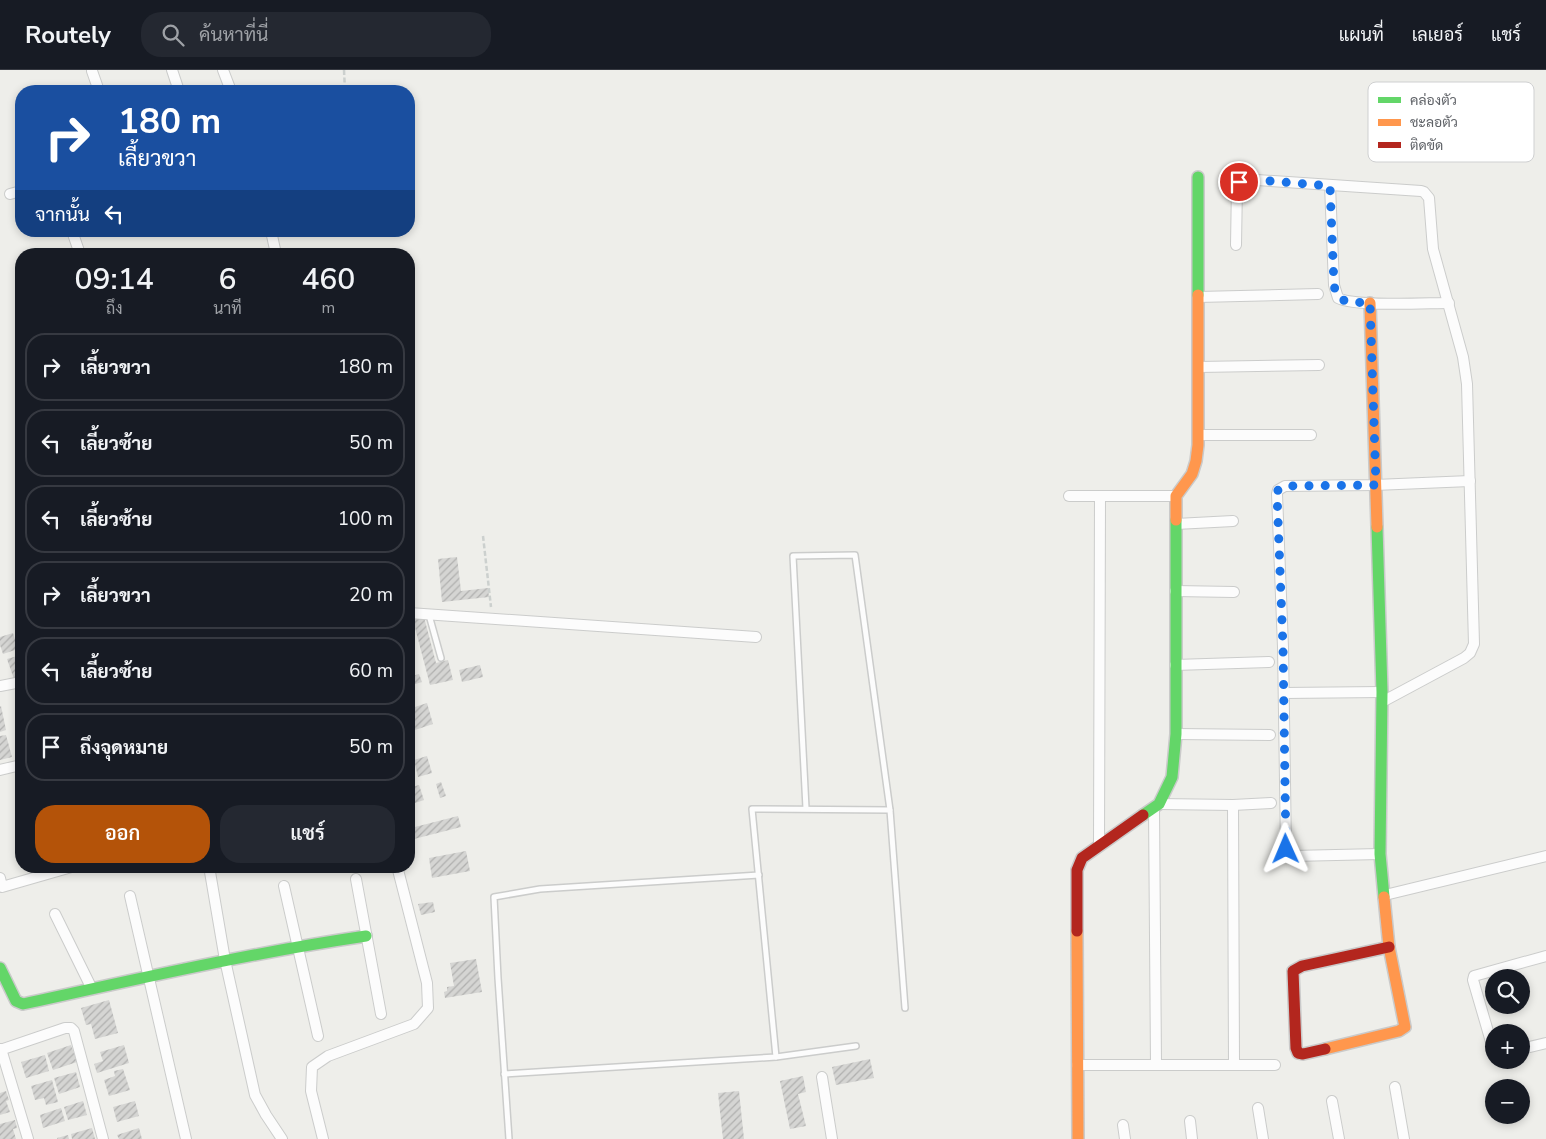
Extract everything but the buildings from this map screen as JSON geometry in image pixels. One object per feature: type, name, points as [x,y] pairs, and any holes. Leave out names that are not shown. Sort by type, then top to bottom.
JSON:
[{"type":"street","points":[[172,70],[177,85]]},
{"type":"street","points":[[223,70],[228,85]]},
{"type":"street","points":[[92,71],[97,85]]},
{"type":"street","points":[[1078,1139],[1077,870],[1082,858],[1157,806],[1168,788],[1172,777],[1176,734],[1176,496],[1194,473],[1199,435],[1198,177]]},
{"type":"street","points":[[1236,245],[1237,186],[1242,179],[1424,192],[1428,198],[1433,249],[1466,370],[1473,648],[1464,658],[1382,697],[1284,693]]},
{"type":"street","points":[[1330,186],[1336,295],[1343,301],[1370,303],[1449,303]]},
{"type":"street","points":[[10,194],[15,193]]},
{"type":"street","points":[[1198,297],[1318,294]]},
{"type":"street","points":[[1370,303],[1382,697],[1380,854],[1389,947],[1405,1024],[1403,1030],[1303,1054],[1298,1053],[1296,1048],[1293,971],[1302,966],[1389,947]]},
{"type":"street","points":[[1198,366],[1319,365]]},
{"type":"street","points":[[1199,435],[1311,435]]},
{"type":"street","points":[[1380,854],[1292,856],[1286,849],[1278,490],[1285,486],[1470,481]]},
{"type":"street","points":[[1069,496],[1176,496]]},
{"type":"street","points":[[1100,496],[1100,845]]},
{"type":"street","points":[[1176,524],[1233,521]]},
{"type":"street","points":[[1175,591],[1234,592]]},
{"type":"street","points":[[415,613],[756,637]]},
{"type":"street","points":[[1175,665],[1269,662]]},
{"type":"street","points":[[0,686],[15,683]]},
{"type":"street","points":[[1176,734],[1270,736]]},
{"type":"street","points":[[0,770],[15,766]]},
{"type":"street","points":[[1157,806],[1271,803]]},
{"type":"street","points":[[1233,805],[1234,1065]]},
{"type":"street","points":[[1156,1065],[1157,806]]},
{"type":"street","points":[[1385,895],[1546,856]]},
{"type":"street","points":[[0,878],[2,887],[49,873]]},
{"type":"street","points":[[210,873],[225,960],[256,1095],[266,1115],[282,1139]]},
{"type":"street","points":[[323,1139],[311,1091],[312,1067],[328,1056],[414,1024],[428,1008],[427,983],[399,873]]},
{"type":"street","points":[[356,880],[381,1014]]},
{"type":"street","points":[[284,886],[318,1036]]},
{"type":"street","points":[[130,896],[186,1139]]},
{"type":"street","points":[[55,914],[92,989]]},
{"type":"street","points":[[0,968],[16,1001],[23,1004],[225,960],[298,946],[366,936]]},
{"type":"street","points":[[1486,1024],[1473,980],[1474,976],[1546,956]]},
{"type":"street","points":[[28,1139],[1,1050],[66,1028],[70,1028],[74,1032],[103,1139]]},
{"type":"street","points":[[1530,1047],[1546,1043]]},
{"type":"street","points":[[1077,1065],[1275,1065]]},
{"type":"street","points":[[822,1077],[832,1139]]},
{"type":"street","points":[[1395,1087],[1404,1139]]},
{"type":"street","points":[[1332,1101],[1339,1139]]},
{"type":"street","points":[[1258,1108],[1263,1139]]},
{"type":"street","points":[[1190,1121],[1192,1139]]},
{"type":"street","points":[[273,1125],[277,1139]]},
{"type":"street","points":[[1123,1125],[1125,1139]]},
{"type":"lane","points":[[806,808],[793,556],[855,555],[890,810],[905,1008]]},
{"type":"lane","points":[[429,614],[441,658]]},
{"type":"lane","points":[[776,1057],[752,809],[890,810]]},
{"type":"lane","points":[[509,1139],[494,897],[540,889],[759,875]]},
{"type":"lane","points":[[504,1074],[776,1057],[856,1046]]},
{"type":"path","points":[[344,70],[345,85]]},
{"type":"path","points":[[483,536],[493,618]]},
{"type":"traffic: fast","points":[[1198,177],[1198,295]]},
{"type":"traffic: fast","points":[[1143,815],[1159,804],[1172,777],[1176,734],[1176,520]]},
{"type":"traffic: fast","points":[[1377,527],[1382,692],[1380,854],[1384,897]]},
{"type":"traffic: fast","points":[[0,968],[16,1001],[23,1004],[237,958],[366,936]]},
{"type":"traffic: slow","points":[[1176,520],[1176,496],[1192,474],[1198,445],[1198,295]]},
{"type":"traffic: slow","points":[[1370,303],[1377,527]]},
{"type":"traffic: slow","points":[[1325,1049],[1399,1031],[1405,1027],[1389,947],[1384,897]]},
{"type":"traffic: slow","points":[[1077,931],[1078,1139]]},
{"type":"traffic: jam","points":[[1077,931],[1077,870],[1082,858],[1143,815]]},
{"type":"traffic: jam","points":[[1325,1049],[1303,1054],[1298,1053],[1296,1048],[1293,971],[1302,966],[1389,947]]},
{"type":"route","points":[[1239,182],[1242,179],[1247,179],[1330,186],[1336,295],[1343,301],[1370,303],[1376,485],[1285,486],[1278,490],[1277,494],[1283,647],[1286,849]]}]
